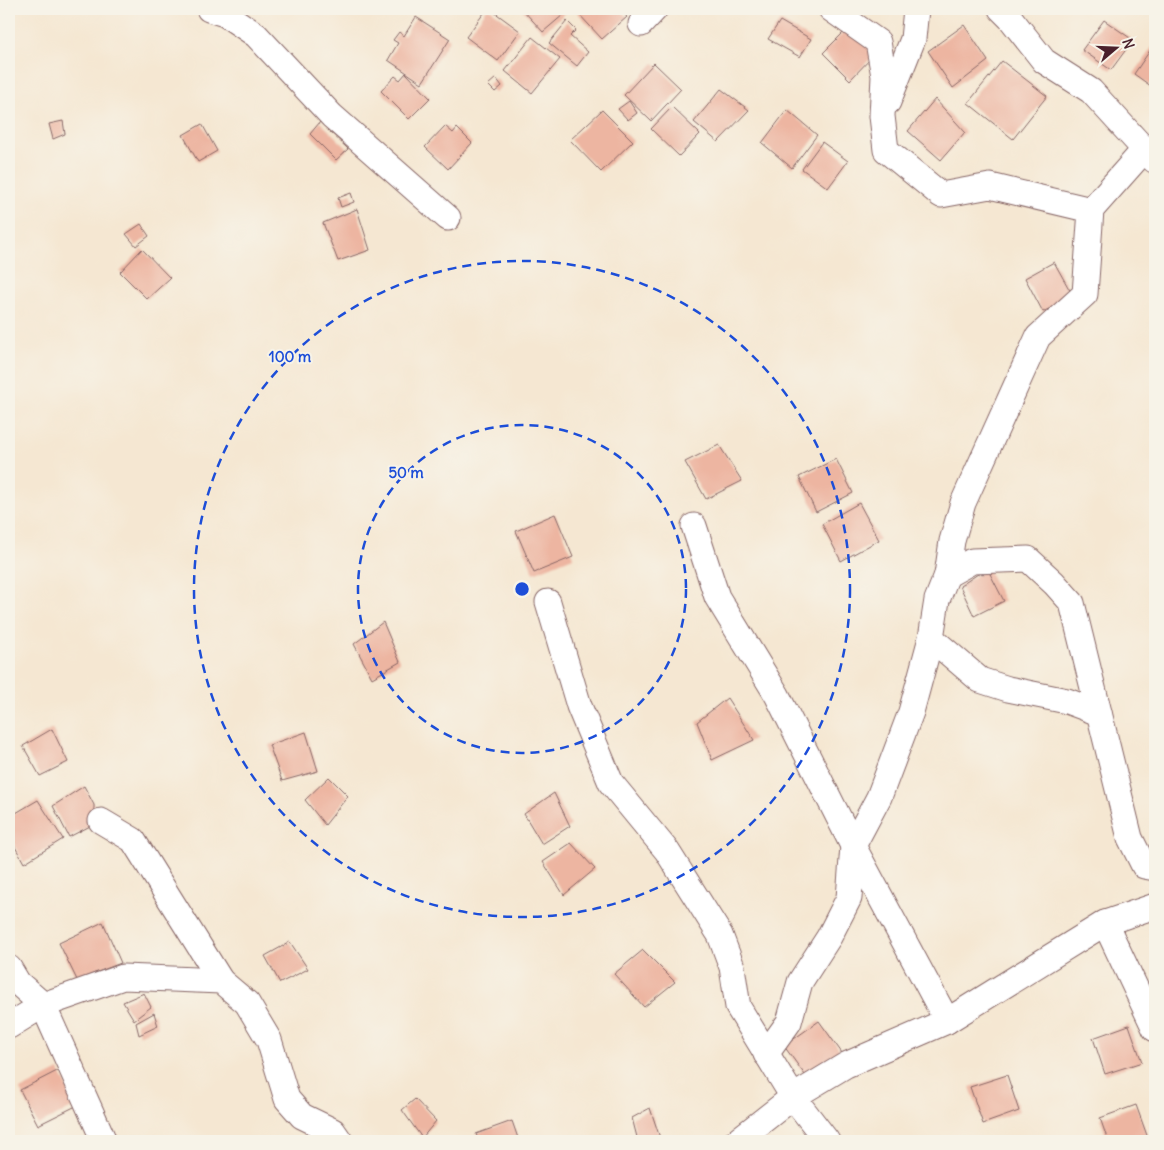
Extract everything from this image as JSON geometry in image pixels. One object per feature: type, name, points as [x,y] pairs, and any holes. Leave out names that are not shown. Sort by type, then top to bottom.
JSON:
[{"type":"street","points":[[209,9],[225,14],[256,35],[332,116],[448,218]]},
{"type":"street","points":[[831,9],[878,42],[884,76],[882,116],[886,150],[941,195],[990,186],[1091,210]]},
{"type":"street","points":[[882,116],[912,39],[916,9]]},
{"type":"street","points":[[766,1054],[789,1022],[800,982],[829,937],[849,898],[854,846],[879,796],[911,712],[931,638],[937,600],[947,575],[952,541],[963,503],[1038,337],[1085,294],[1091,210],[1152,152],[1091,91],[1044,61],[1001,9]]},
{"type":"street","points":[[694,526],[717,597],[777,695],[854,846],[948,1021]]},
{"type":"street","points":[[947,575],[972,561],[1028,559],[1054,582],[1072,603],[1130,838],[1144,866],[1155,868]]},
{"type":"street","points":[[548,602],[579,706],[610,783],[667,852],[720,935],[732,966],[738,1007],[793,1097],[827,1141]]},
{"type":"street","points":[[931,638],[980,680],[1008,689],[1067,701],[1100,713]]},
{"type":"street","points":[[101,821],[133,840],[221,980],[247,1003],[269,1040],[287,1099],[302,1116],[333,1131],[340,1141]]},
{"type":"street","points":[[737,1141],[793,1097],[846,1065],[948,1021],[1105,923],[1155,906]]},
{"type":"street","points":[[1105,923],[1155,1029]]},
{"type":"street","points":[[9,968],[18,983],[43,1004],[104,1141]]},
{"type":"street","points":[[9,1026],[43,1004],[123,977],[221,980]]},
{"type":"building","points":[[487,9],[490,9],[520,31],[498,61],[466,37]]},
{"type":"building","points":[[522,9],[570,9],[543,32]]},
{"type":"building","points":[[581,9],[619,9],[627,17],[602,39],[577,12]]},
{"type":"building","points":[[416,17],[450,39],[422,83],[388,60],[398,43],[393,40],[399,32],[404,36]]},
{"type":"building","points":[[1104,20],[1133,40],[1111,70],[1082,50]]},
{"type":"building","points":[[567,21],[576,30],[570,36],[588,52],[577,66],[549,43]]},
{"type":"building","points":[[780,21],[811,39],[800,57],[768,39]]},
{"type":"building","points":[[964,25],[988,61],[953,88],[928,51]]},
{"type":"building","points":[[848,28],[875,54],[850,80],[823,53]]},
{"type":"building","points":[[532,37],[560,59],[532,93],[505,71]]},
{"type":"building","points":[[1155,43],[1155,89],[1134,74]]},
{"type":"building","points":[[1002,61],[1047,96],[1013,139],[968,103]]},
{"type":"building","points":[[654,63],[681,89],[651,121],[624,95]]},
{"type":"building","points":[[406,73],[430,98],[409,119],[381,91],[395,76],[400,80]]},
{"type":"building","points":[[496,78],[502,86],[495,92],[488,85]]},
{"type":"building","points":[[721,89],[749,110],[718,142],[694,122]]},
{"type":"building","points":[[935,99],[965,132],[941,160],[908,131]]},
{"type":"building","points":[[629,101],[637,113],[628,120],[618,109]]},
{"type":"building","points":[[672,107],[700,134],[679,156],[651,129]]},
{"type":"building","points":[[602,110],[633,141],[601,172],[570,140]]},
{"type":"building","points":[[787,110],[817,135],[792,168],[762,143]]},
{"type":"building","points":[[63,121],[65,134],[53,139],[49,124]]},
{"type":"building","points":[[320,122],[348,149],[336,160],[310,134]]},
{"type":"building","points":[[202,124],[217,151],[198,162],[183,135]]},
{"type":"building","points":[[445,126],[453,133],[457,128],[472,143],[448,169],[425,147]]},
{"type":"building","points":[[822,142],[848,161],[828,188],[802,169]]},
{"type":"building","points":[[351,193],[354,202],[341,207],[338,198]]},
{"type":"building","points":[[357,209],[370,250],[338,261],[323,223]]},
{"type":"building","points":[[141,224],[149,236],[136,246],[126,234]]},
{"type":"building","points":[[142,249],[170,278],[147,299],[120,272]]},
{"type":"building","points":[[1054,262],[1073,296],[1043,312],[1025,278]]},
{"type":"building","points":[[719,445],[742,481],[706,499],[685,462]]},
{"type":"building","points":[[836,459],[853,493],[816,512],[799,477]]},
{"type":"building","points":[[859,503],[879,540],[841,561],[822,524]]},
{"type":"building","points":[[555,514],[573,557],[534,573],[516,531]]},
{"type":"building","points":[[987,568],[1004,601],[974,616],[960,586]]},
{"type":"building","points":[[383,622],[400,662],[372,678],[354,644]]},
{"type":"building","points":[[727,698],[754,740],[712,760],[697,722]]},
{"type":"building","points":[[52,729],[68,762],[40,776],[23,746]]},
{"type":"building","points":[[306,732],[318,771],[282,781],[269,745]]},
{"type":"building","points":[[329,777],[348,796],[325,825],[305,800]]},
{"type":"building","points":[[84,786],[94,805],[94,824],[69,837],[53,806]]},
{"type":"building","points":[[554,793],[570,826],[542,844],[524,814]]},
{"type":"building","points":[[38,800],[63,839],[24,863],[9,836],[9,817]]},
{"type":"building","points":[[571,843],[595,869],[564,895],[543,862]]},
{"type":"building","points":[[103,922],[121,963],[77,980],[59,943]]},
{"type":"building","points":[[290,942],[308,969],[280,983],[265,956]]},
{"type":"building","points":[[643,950],[675,982],[644,1007],[614,974]]},
{"type":"building","points":[[144,993],[151,1007],[134,1020],[123,1002]]},
{"type":"building","points":[[154,1013],[158,1026],[139,1035],[136,1023]]},
{"type":"building","points":[[819,1021],[842,1053],[805,1075],[784,1046]]},
{"type":"building","points":[[1129,1025],[1142,1062],[1105,1074],[1093,1038]]},
{"type":"building","points":[[59,1070],[76,1106],[38,1125],[20,1090]]},
{"type":"building","points":[[1007,1075],[1019,1111],[983,1124],[970,1087]]},
{"type":"building","points":[[415,1099],[436,1121],[422,1138],[402,1110]]},
{"type":"building","points":[[1136,1105],[1149,1141],[1108,1141],[1100,1118]]},
{"type":"building","points":[[650,1108],[660,1138],[653,1141],[638,1141],[632,1118]]},
{"type":"building","points":[[512,1121],[519,1141],[479,1141],[476,1134]]}]
